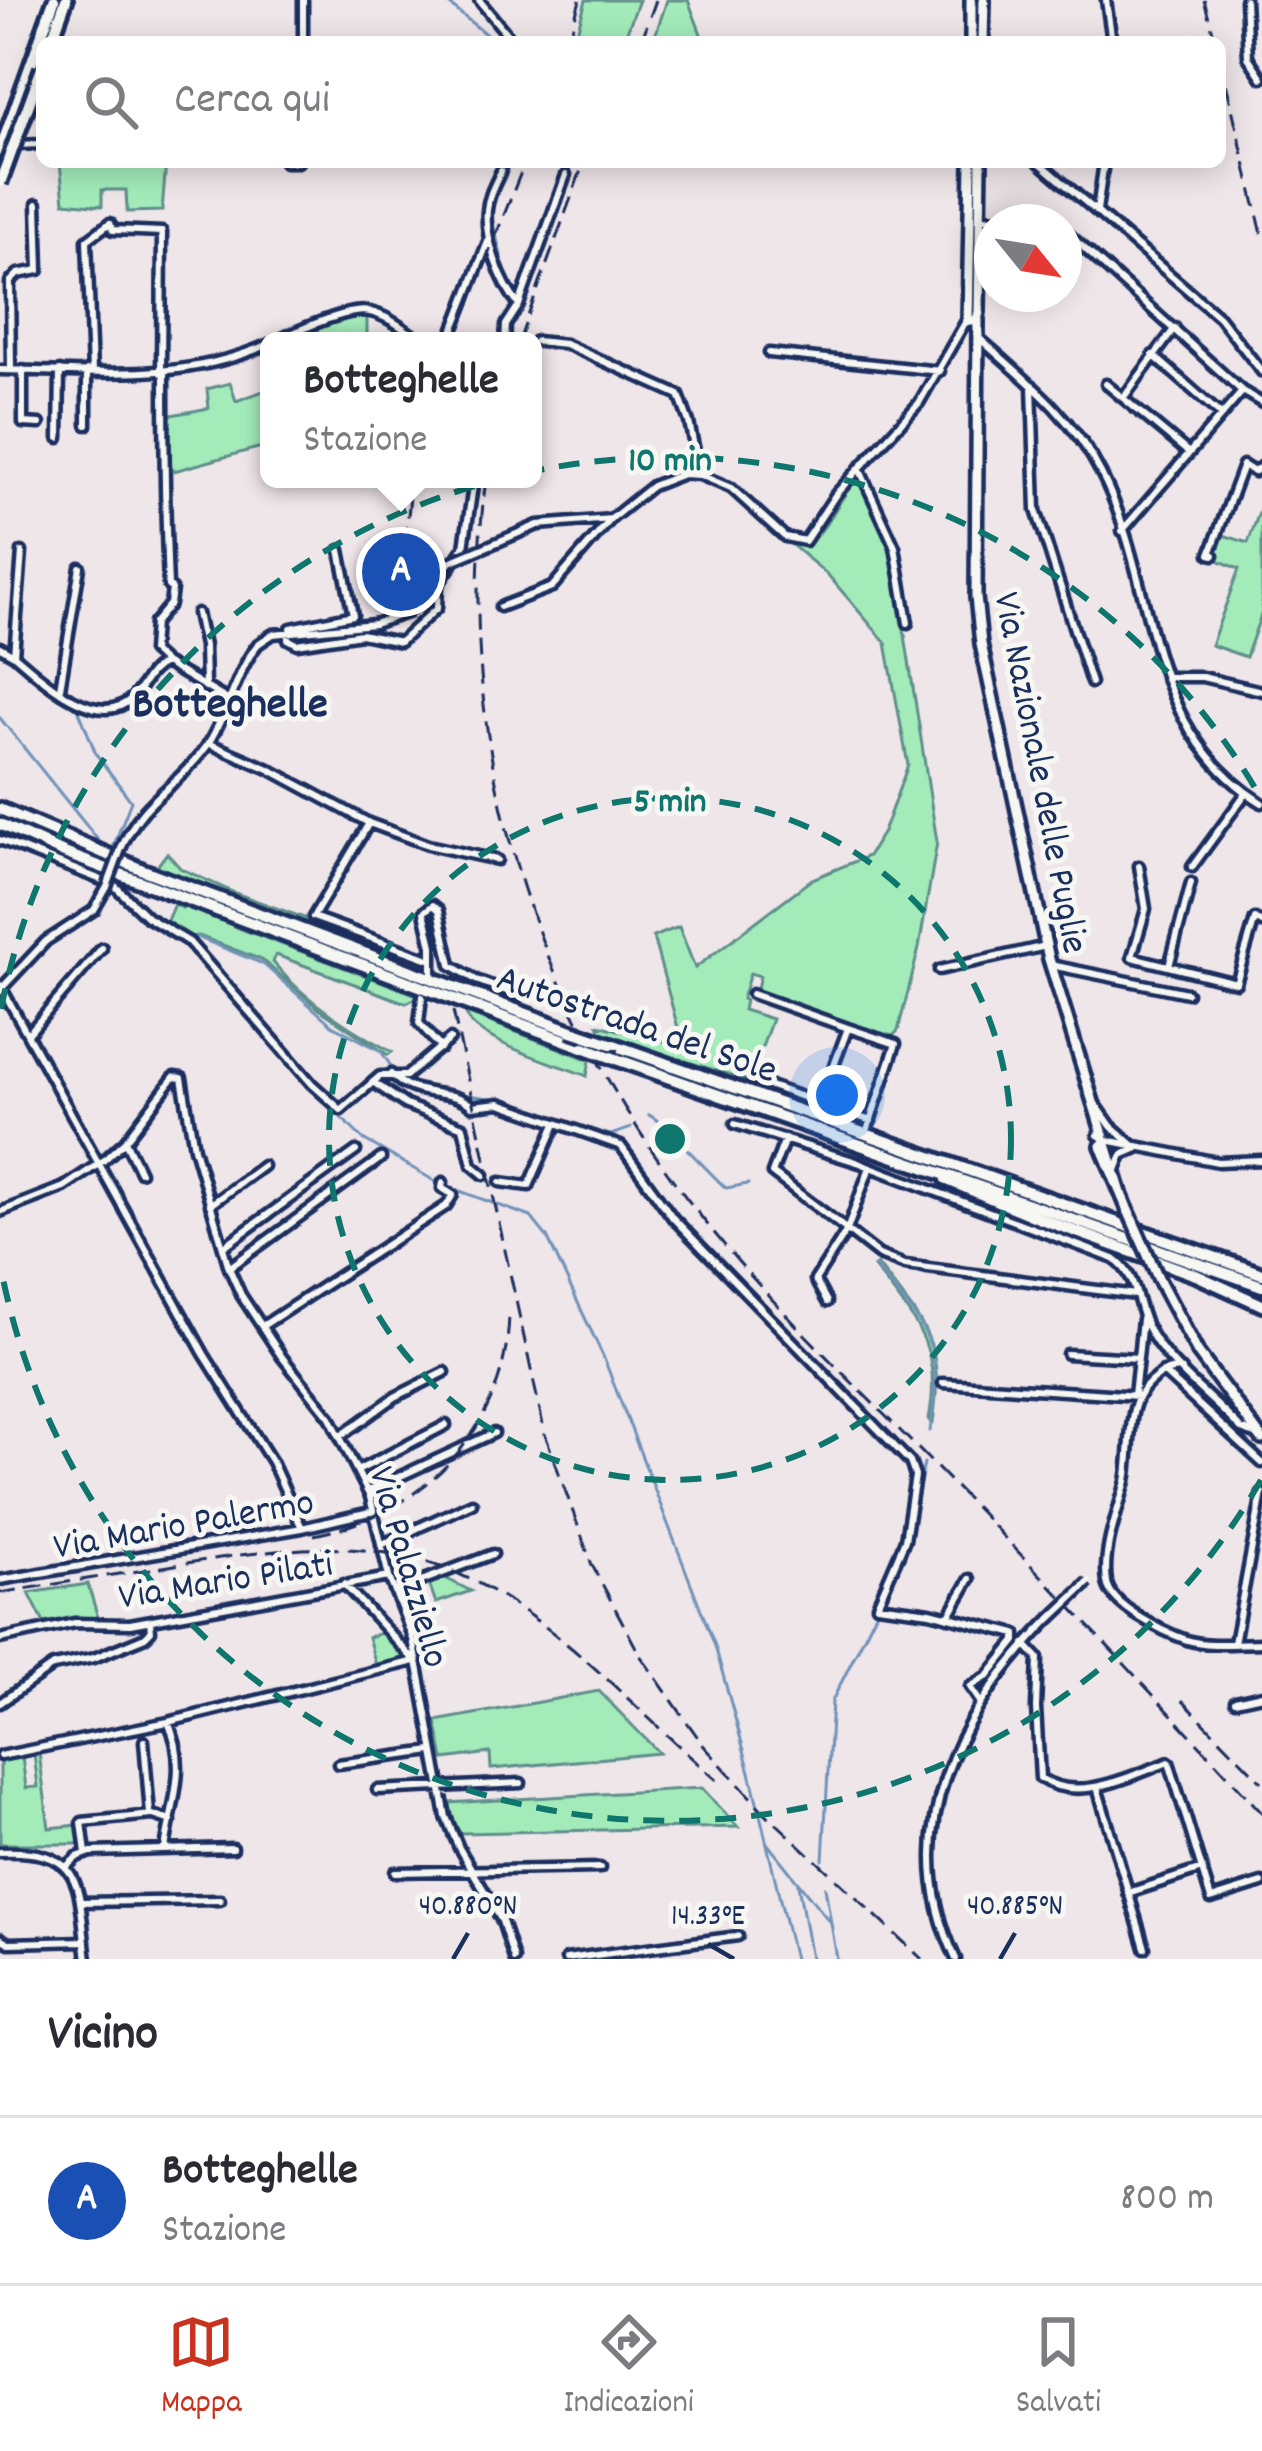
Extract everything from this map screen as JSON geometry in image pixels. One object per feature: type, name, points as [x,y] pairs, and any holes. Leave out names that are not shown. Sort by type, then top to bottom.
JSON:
[{"type":"highway","points":[[49,36],[60,0]]},
{"type":"highway","points":[[46,36],[60,0]]},
{"type":"highway","points":[[4,148],[36,63]]},
{"type":"highway","points":[[0,183],[36,84]]},
{"type":"highway","name":"Autostrada del Sole","points":[[1,821],[64,853],[583,1047],[1262,1286]]},
{"type":"highway","name":"Autostrada del Sole","points":[[1,821],[569,1030],[1262,1274]]},
{"type":"highway","points":[[934,1172],[959,1187],[1196,1275],[1262,1305]]},
{"type":"main road","points":[[971,0],[971,36]]},
{"type":"main road","points":[[983,36],[984,0]]},
{"type":"main road","points":[[970,168],[974,295]]},
{"type":"main road","points":[[981,168],[981,204]]},
{"type":"main road","name":"Via Nazionale delle Puglie","points":[[974,295],[980,634],[1046,946],[1114,1184],[1121,1193]]},
{"type":"main road","name":"Via Nazionale delle Puglie","points":[[1085,1077],[1121,1193],[1159,1280],[1189,1338],[1259,1432]]},
{"type":"street","points":[[303,0],[303,36]]},
{"type":"street","points":[[478,0],[508,36]]},
{"type":"street","points":[[1106,0],[1111,36]]},
{"type":"street","points":[[1245,0],[1248,58],[1262,78]]},
{"type":"street","points":[[0,166],[36,69]]},
{"type":"street","points":[[4,148],[36,145]]},
{"type":"street","points":[[1046,168],[1219,317],[1262,372]]},
{"type":"street","points":[[1096,210],[1103,168]]},
{"type":"street","points":[[500,171],[487,208],[490,236],[508,291],[519,305]]},
{"type":"street","points":[[506,332],[566,175]]},
{"type":"street","points":[[10,370],[10,282],[18,274],[39,271],[38,204]]},
{"type":"street","points":[[87,425],[87,240],[110,223],[113,230],[163,232],[163,514],[168,586],[172,589],[170,604],[154,622],[150,642],[152,651],[165,663],[231,702]]},
{"type":"street","points":[[453,332],[490,236]]},
{"type":"street","points":[[1082,246],[1242,392],[1262,403]]},
{"type":"street","points":[[304,332],[362,311],[408,332]]},
{"type":"street","points":[[500,607],[552,587],[610,519],[652,486],[683,474],[700,475],[731,488],[785,537],[805,541],[836,494],[901,426],[972,322],[1076,434],[1101,471],[1180,717],[1203,751],[1262,803]]},
{"type":"street","points":[[1124,398],[1175,328]]},
{"type":"street","points":[[542,342],[565,344],[679,395],[700,475]]},
{"type":"street","points":[[0,370],[162,373],[224,362],[260,348]]},
{"type":"street","points":[[769,353],[940,371]]},
{"type":"street","points":[[1153,355],[1221,416]]},
{"type":"street","points":[[23,370],[23,423],[40,424]]},
{"type":"street","points":[[59,438],[60,371]]},
{"type":"street","points":[[1106,384],[1189,453]]},
{"type":"street","points":[[1033,385],[1036,510],[1091,683]]},
{"type":"street","points":[[1122,531],[1242,392]]},
{"type":"street","points":[[1214,556],[1210,554],[1243,465],[1255,472],[1262,466]]},
{"type":"street","points":[[859,468],[897,548],[908,623]]},
{"type":"street","points":[[287,633],[297,644],[361,634],[391,643],[411,636],[424,616],[437,608],[438,585],[464,547],[473,488]]},
{"type":"street","points":[[586,518],[598,534]]},
{"type":"street","points":[[302,1528],[266,1451],[204,1354],[1,988],[46,940],[94,910],[132,822],[190,768],[208,743],[258,644],[273,634],[374,624],[407,613],[451,562],[538,525],[610,519]]},
{"type":"street","points":[[287,633],[302,624],[353,615],[340,550]]},
{"type":"street","points":[[14,655],[22,552]]},
{"type":"street","points":[[60,689],[80,567]]},
{"type":"street","points":[[197,613],[205,686]]},
{"type":"street","points":[[0,646],[89,707],[113,710],[129,701],[154,668],[165,663]]},
{"type":"street","points":[[1165,677],[1202,677],[1262,691]]},
{"type":"street","points":[[208,743],[269,769],[369,823],[428,844],[496,860]]},
{"type":"street","points":[[1192,867],[1246,793]]},
{"type":"street","points":[[1,821],[108,884],[147,917],[188,941],[338,1108],[348,1108],[384,1074],[406,1076],[450,1039]]},
{"type":"street","points":[[369,823],[314,917],[429,959]]},
{"type":"street","points":[[1139,866],[1146,909],[1132,957],[1236,983],[1255,919],[1262,922]]},
{"type":"street","points":[[1169,967],[1191,883]]},
{"type":"street","points":[[432,973],[424,912],[433,905],[439,910],[452,965],[476,980],[520,995]]},
{"type":"street","points":[[939,970],[1046,946]]},
{"type":"street","points":[[29,1033],[102,948]]},
{"type":"street","points":[[1051,965],[1187,993]]},
{"type":"street","points":[[752,994],[896,1044],[869,1124],[759,1082]]},
{"type":"street","points":[[422,998],[418,1024],[441,1048]]},
{"type":"street","points":[[820,1103],[848,1028]]},
{"type":"street","points":[[394,1075],[411,1090],[462,1098],[472,1106],[500,1103],[621,1146],[673,1218],[910,1462],[914,1476],[902,1551],[879,1605],[1006,1629],[1017,1636],[985,1679],[970,1687],[980,1703]]},
{"type":"street","name":"Via Palazziello","points":[[125,1141],[174,1077],[180,1076],[221,1249],[241,1295],[341,1436],[368,1491],[389,1577],[411,1632],[450,1828],[502,1921],[514,1959]]},
{"type":"street","points":[[373,1082],[422,1111],[463,1127],[472,1165],[484,1175]]},
{"type":"street","points":[[422,1111],[427,1094]]},
{"type":"street","points":[[1095,1103],[1123,1137],[1137,1145]]},
{"type":"street","points":[[500,1182],[530,1186],[556,1124]]},
{"type":"street","points":[[735,1124],[856,1162],[1106,1255],[1126,1269],[1158,1344],[1241,1429],[1259,1432]]},
{"type":"street","points":[[1102,1139],[1123,1137]]},
{"type":"street","points":[[785,1139],[772,1173],[879,1255],[904,1265],[1138,1295]]},
{"type":"street","points":[[1102,1139],[1218,1162],[1262,1160]]},
{"type":"street","points":[[0,1212],[64,1187],[125,1141],[140,1172]]},
{"type":"street","points":[[1116,1170],[1122,1155],[1137,1145]]},
{"type":"street","points":[[856,1162],[860,1150]]},
{"type":"street","points":[[221,1249],[356,1151]]},
{"type":"street","points":[[229,1268],[381,1158]]},
{"type":"street","points":[[210,1205],[263,1166]]},
{"type":"street","points":[[827,1302],[814,1280],[847,1230],[870,1167]]},
{"type":"street","points":[[264,1325],[449,1203],[452,1192],[443,1185]]},
{"type":"street","points":[[1143,1315],[1130,1461],[1106,1563],[1107,1586],[1125,1608],[1187,1640],[1262,1643]]},
{"type":"street","points":[[1067,1354],[1138,1358]]},
{"type":"street","points":[[943,1383],[1136,1398],[1162,1372],[1183,1370]]},
{"type":"street","points":[[341,1436],[395,1397],[445,1372]]},
{"type":"street","points":[[1162,1372],[1262,1463]]},
{"type":"street","points":[[1227,1414],[1238,1417],[1244,1412]]},
{"type":"street","points":[[359,1469],[446,1425]]},
{"type":"street","points":[[368,1491],[494,1433]]},
{"type":"street","points":[[1234,1643],[1262,1493]]},
{"type":"street","points":[[381,1545],[472,1503]]},
{"type":"street","name":"Via Mario Palermo","points":[[0,1580],[375,1511]]},
{"type":"street","points":[[394,1592],[493,1554]]},
{"type":"street","points":[[956,1959],[935,1899],[934,1826],[948,1767],[980,1703],[1025,1644],[1106,1563]]},
{"type":"street","name":"Via Mario Pilati","points":[[0,1639],[75,1623],[150,1621],[389,1577]]},
{"type":"street","points":[[947,1616],[970,1579]]},
{"type":"street","points":[[0,1756],[168,1722],[415,1661],[344,1584]]},
{"type":"street","points":[[0,1702],[53,1666],[94,1658],[145,1636],[151,1631],[150,1621]]},
{"type":"street","points":[[1025,1644],[1038,1658],[1040,1778],[1072,1790],[1096,1787],[1169,1762],[1211,1899],[1262,1883]]},
{"type":"street","points":[[1235,1701],[1262,1695]]},
{"type":"street","points":[[165,1849],[176,1810],[178,1751],[168,1722]]},
{"type":"street","points":[[144,1741],[152,1815]]},
{"type":"street","points":[[338,1764],[432,1751]]},
{"type":"street","points":[[377,1790],[521,1783]]},
{"type":"street","points":[[1096,1787],[1145,1948]]},
{"type":"street","points":[[86,1853],[82,1822],[152,1815],[171,1821]]},
{"type":"street","points":[[67,1866],[86,1853],[232,1848]]},
{"type":"street","points":[[0,1852],[40,1852],[67,1866],[79,1902],[87,1959]]},
{"type":"street","points":[[395,1872],[600,1868]]},
{"type":"street","points":[[1129,1893],[1202,1869]]},
{"type":"street","points":[[79,1902],[220,1900]]},
{"type":"street","points":[[566,1959],[738,1936]]},
{"type":"street","points":[[0,1938],[9,1943],[85,1941]]},
{"type":"green space","points":[[586,0],[639,0],[625,36],[576,36]]},
{"type":"green space","points":[[667,0],[688,0],[702,36],[655,36]]},
{"type":"green space","points":[[61,168],[166,168],[162,211],[127,212],[126,190],[102,190],[102,206],[64,202]]},
{"type":"green space","points":[[367,314],[367,332],[307,331]]},
{"type":"green space","points":[[230,383],[236,401],[260,392],[260,447],[174,471],[168,462],[166,416],[209,408],[207,389]]},
{"type":"green space","points":[[858,479],[864,483],[893,550],[902,591],[937,842],[919,948],[898,1031],[888,1040],[756,992],[760,976],[750,973],[743,1010],[772,1019],[750,1081],[603,1036],[598,1025],[683,1046],[653,937],[679,927],[695,968],[812,879],[868,856],[883,832],[908,765],[886,643],[828,575],[793,546],[822,530]]},
{"type":"green space","points":[[1262,504],[1262,612],[1246,657],[1211,645],[1239,569],[1213,558],[1220,534],[1248,543]]},
{"type":"green space","points":[[167,853],[180,868],[235,893],[425,962],[429,974],[155,869]]},
{"type":"green space","points":[[185,902],[236,927],[420,996],[406,1003],[276,955],[273,962],[312,1001],[392,1052],[388,1055],[319,1009],[262,960],[165,925],[174,904],[182,908]]},
{"type":"green space","points":[[466,1013],[590,1060],[587,1076],[499,1042],[483,1033]]},
{"type":"green space","points":[[877,1264],[919,1320],[933,1353],[933,1423],[929,1419],[929,1353],[913,1320],[874,1267]]},
{"type":"green space","points":[[441,1576],[471,1591],[436,1603],[428,1581]]},
{"type":"green space","points":[[88,1584],[98,1618],[44,1623],[29,1593]]},
{"type":"green space","points":[[385,1632],[408,1660],[377,1669],[368,1637]]},
{"type":"green space","points":[[599,1691],[659,1753],[491,1769],[490,1753],[444,1759],[436,1721]]},
{"type":"green space","points":[[39,1753],[49,1828],[79,1825],[81,1844],[0,1844],[0,1758],[22,1757],[26,1788],[38,1787],[34,1754]]},
{"type":"green space","points":[[702,1788],[738,1827],[461,1833],[449,1803]]},
{"type":"waterway","points":[[444,0],[488,36]]},
{"type":"waterway","points":[[507,168],[490,210],[507,280]]},
{"type":"waterway","points":[[0,652],[29,671]]},
{"type":"waterway","points":[[71,701],[96,754],[131,801],[114,845]]},
{"type":"waterway","points":[[0,718],[102,845]]},
{"type":"waterway","points":[[164,932],[188,946],[310,1087],[363,1139],[438,1183],[531,1217],[547,1237],[603,1356],[715,1646],[794,1959]]},
{"type":"waterway","points":[[190,939],[197,937],[263,964],[332,1025],[381,1051],[396,1074]]},
{"type":"waterway","points":[[449,1092],[502,1100],[544,1115]]},
{"type":"waterway","points":[[649,1115],[726,1188],[748,1184]]},
{"type":"waterway","points":[[576,1127],[611,1135],[631,1128]]},
{"type":"waterway","points":[[875,1266],[928,1340],[935,1377],[930,1431]]},
{"type":"waterway","points":[[882,1600],[905,1557],[924,1463]]},
{"type":"waterway","points":[[823,1860],[832,1701],[878,1609]]},
{"type":"waterway","points":[[767,1843],[829,1921]]},
{"type":"waterway","points":[[798,1884],[811,1959]]},
{"type":"waterway","points":[[825,1887],[837,1959]]},
{"type":"railway","points":[[570,36],[580,0]]},
{"type":"railway","points":[[643,36],[656,0]]},
{"type":"railway","points":[[1204,0],[1214,36]]},
{"type":"railway","points":[[1226,83],[1262,234]]},
{"type":"railway","points":[[458,332],[523,168]]},
{"type":"railway","points":[[522,332],[582,168]]},
{"type":"railway","points":[[396,624],[411,488]]},
{"type":"railway","points":[[485,488],[478,580],[481,680],[495,778],[519,874],[553,967],[596,1057],[647,1143],[735,1257],[1262,1813]]},
{"type":"railway","points":[[453,1011],[545,1434],[592,1565],[640,1655],[704,1746],[764,1812],[922,1959]]},
{"type":"railway","points":[[314,1535],[391,1507],[453,1459],[494,1392],[505,1354],[509,1312]]},
{"type":"railway","points":[[0,1593],[270,1552],[354,1549],[395,1554],[475,1582],[516,1606],[594,1667],[717,1780]]},
{"type":"railway","points":[[1182,1700],[1262,1782]]},
{"type":"place","name":"Botteghelle","points":[[401,572]]},
{"type":"district","name":"Botteghelle","points":[[230,700]]}]
